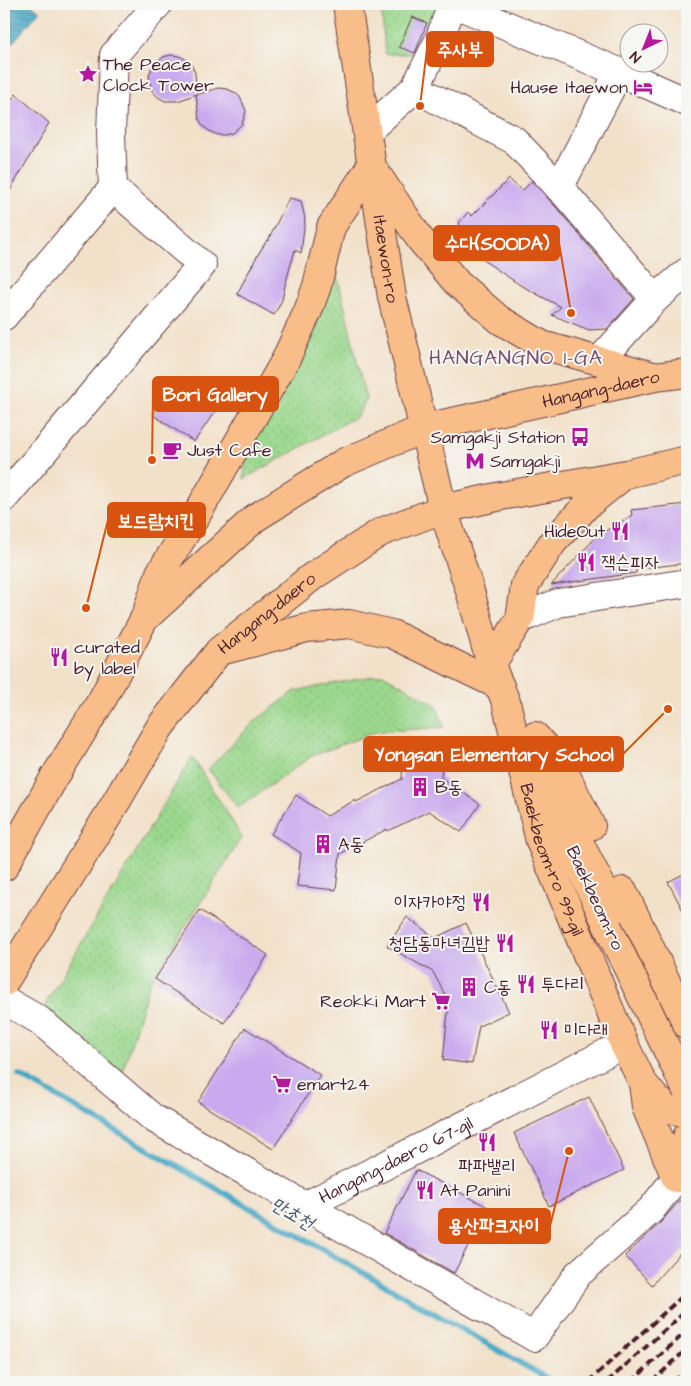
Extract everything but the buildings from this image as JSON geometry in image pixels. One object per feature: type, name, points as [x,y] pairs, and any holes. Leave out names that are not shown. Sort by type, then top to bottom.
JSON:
[{"type":"main road","name":"Itaewon-ro","points":[[347,4],[392,297],[443,509]]},
{"type":"main road","points":[[144,619],[160,573],[198,514],[285,361],[314,294],[332,226],[371,166],[420,239],[457,283],[500,320],[542,345],[655,377]]},
{"type":"main road","name":"Hangang-daero","points":[[4,867],[54,778],[103,698],[144,619],[255,518],[343,463],[424,428],[655,377],[687,373]]},
{"type":"main road","name":"Hangang-daero","points":[[4,982],[109,814],[160,727],[219,651],[312,576],[381,532],[443,509],[501,496],[626,474],[687,460]]},
{"type":"main road","points":[[499,684],[520,619],[525,585],[553,542],[587,505],[626,474]]},
{"type":"main road","name":"Baekbeom-ro","points":[[443,509],[499,684],[550,802],[687,1064]]},
{"type":"main road","points":[[219,651],[307,628],[349,624],[392,634],[499,684],[561,765],[687,1025]]},
{"type":"main road","name":"Baekbeom-ro 99-gil","points":[[499,684],[540,841],[619,1032],[643,1083],[657,1100],[672,1110],[687,1112]]},
{"type":"main road","name":"Baekbeom-ro","points":[[614,925],[687,1091]]},
{"type":"main road","points":[[619,1032],[645,1030],[659,1024],[668,1016],[676,1000]]},
{"type":"main road","points":[[643,1083],[646,1107],[676,1178]]},
{"type":"main road","points":[[676,1178],[686,1153],[687,1137]]},
{"type":"street","points":[[4,316],[113,188],[111,134],[114,56],[158,4]]},
{"type":"street","points":[[366,131],[415,88],[440,38],[453,4],[618,72]]},
{"type":"street","points":[[559,188],[619,72],[687,102]]},
{"type":"street","points":[[415,88],[514,140],[559,188],[655,299]]},
{"type":"street","points":[[4,498],[202,265],[113,188]]},
{"type":"street","points":[[600,360],[655,299],[687,272]]},
{"type":"street","points":[[520,619],[558,603],[687,583]]},
{"type":"street","name":"Hangang-daero 67-gil","points":[[4,1000],[39,1020],[153,1118],[305,1206],[619,1032]]},
{"type":"street","points":[[305,1206],[534,1337],[578,1274],[652,1210],[676,1178]]},
{"type":"green space","points":[[381,4],[442,4],[418,54],[385,54]]},
{"type":"green space","points":[[336,269],[366,400],[357,416],[244,479],[245,458],[311,332]]},
{"type":"green space","points":[[383,674],[436,705],[444,727],[375,732],[312,756],[238,808],[208,769],[255,721],[295,691]]},
{"type":"green space","points":[[192,757],[242,837],[149,984],[122,1074],[43,1008]]},
{"type":"water","points":[[4,4],[31,4],[40,11],[4,53]]},
{"type":"waterway","name":"만초천","points":[[19,1075],[550,1380]]},
{"type":"railway","points":[[588,1382],[687,1292]]},
{"type":"railway","points":[[607,1382],[687,1310]]},
{"type":"railway","points":[[631,1382],[687,1331]]},
{"type":"railway","points":[[652,1382],[687,1349]]},
{"type":"railway","points":[[673,1382],[687,1370]]},
{"type":"place","name":"The Peace Clock Tower","points":[[88,74]]},
{"type":"place","name":"Hause Itaewon","points":[[643,87]]},
{"type":"place","name":"주사부","points":[[420,106]]},
{"type":"place","name":"수다(SOODA)","points":[[571,313]]},
{"type":"place","name":"Samgakji Station","points":[[580,437]]},
{"type":"place","name":"Just Cafe","points":[[172,450]]},
{"type":"place","name":"Bori Gallery","points":[[152,460]]},
{"type":"place","name":"Samgakji","points":[[475,461]]},
{"type":"place","name":"HideOut","points":[[620,531]]},
{"type":"place","name":"잭슨피자","points":[[586,562]]},
{"type":"place","name":"보드람치킨","points":[[86,608]]},
{"type":"place","name":"curated by label","points":[[59,657]]},
{"type":"place","name":"Yongsan Elementary School","points":[[668,709]]},
{"type":"place","name":"B동","points":[[420,787]]},
{"type":"place","name":"A동","points":[[323,844]]},
{"type":"place","name":"이자카야정","points":[[481,902]]},
{"type":"place","name":"청담동마녀김밥","points":[[505,943]]},
{"type":"place","name":"투다리","points":[[526,984]]},
{"type":"place","name":"C동","points":[[469,987]]},
{"type":"place","name":"Reokki Mart","points":[[441,1001]]},
{"type":"place","name":"미다래","points":[[549,1030]]},
{"type":"place","name":"emart24","points":[[282,1084]]},
{"type":"place","name":"파파밸리","points":[[487,1142]]},
{"type":"place","name":"용산파크자이","points":[[569,1151]]},
{"type":"place","name":"At Panini","points":[[425,1190]]},
{"type":"district","name":"HANGANGNO 1-GA","points":[[516,358]]}]
